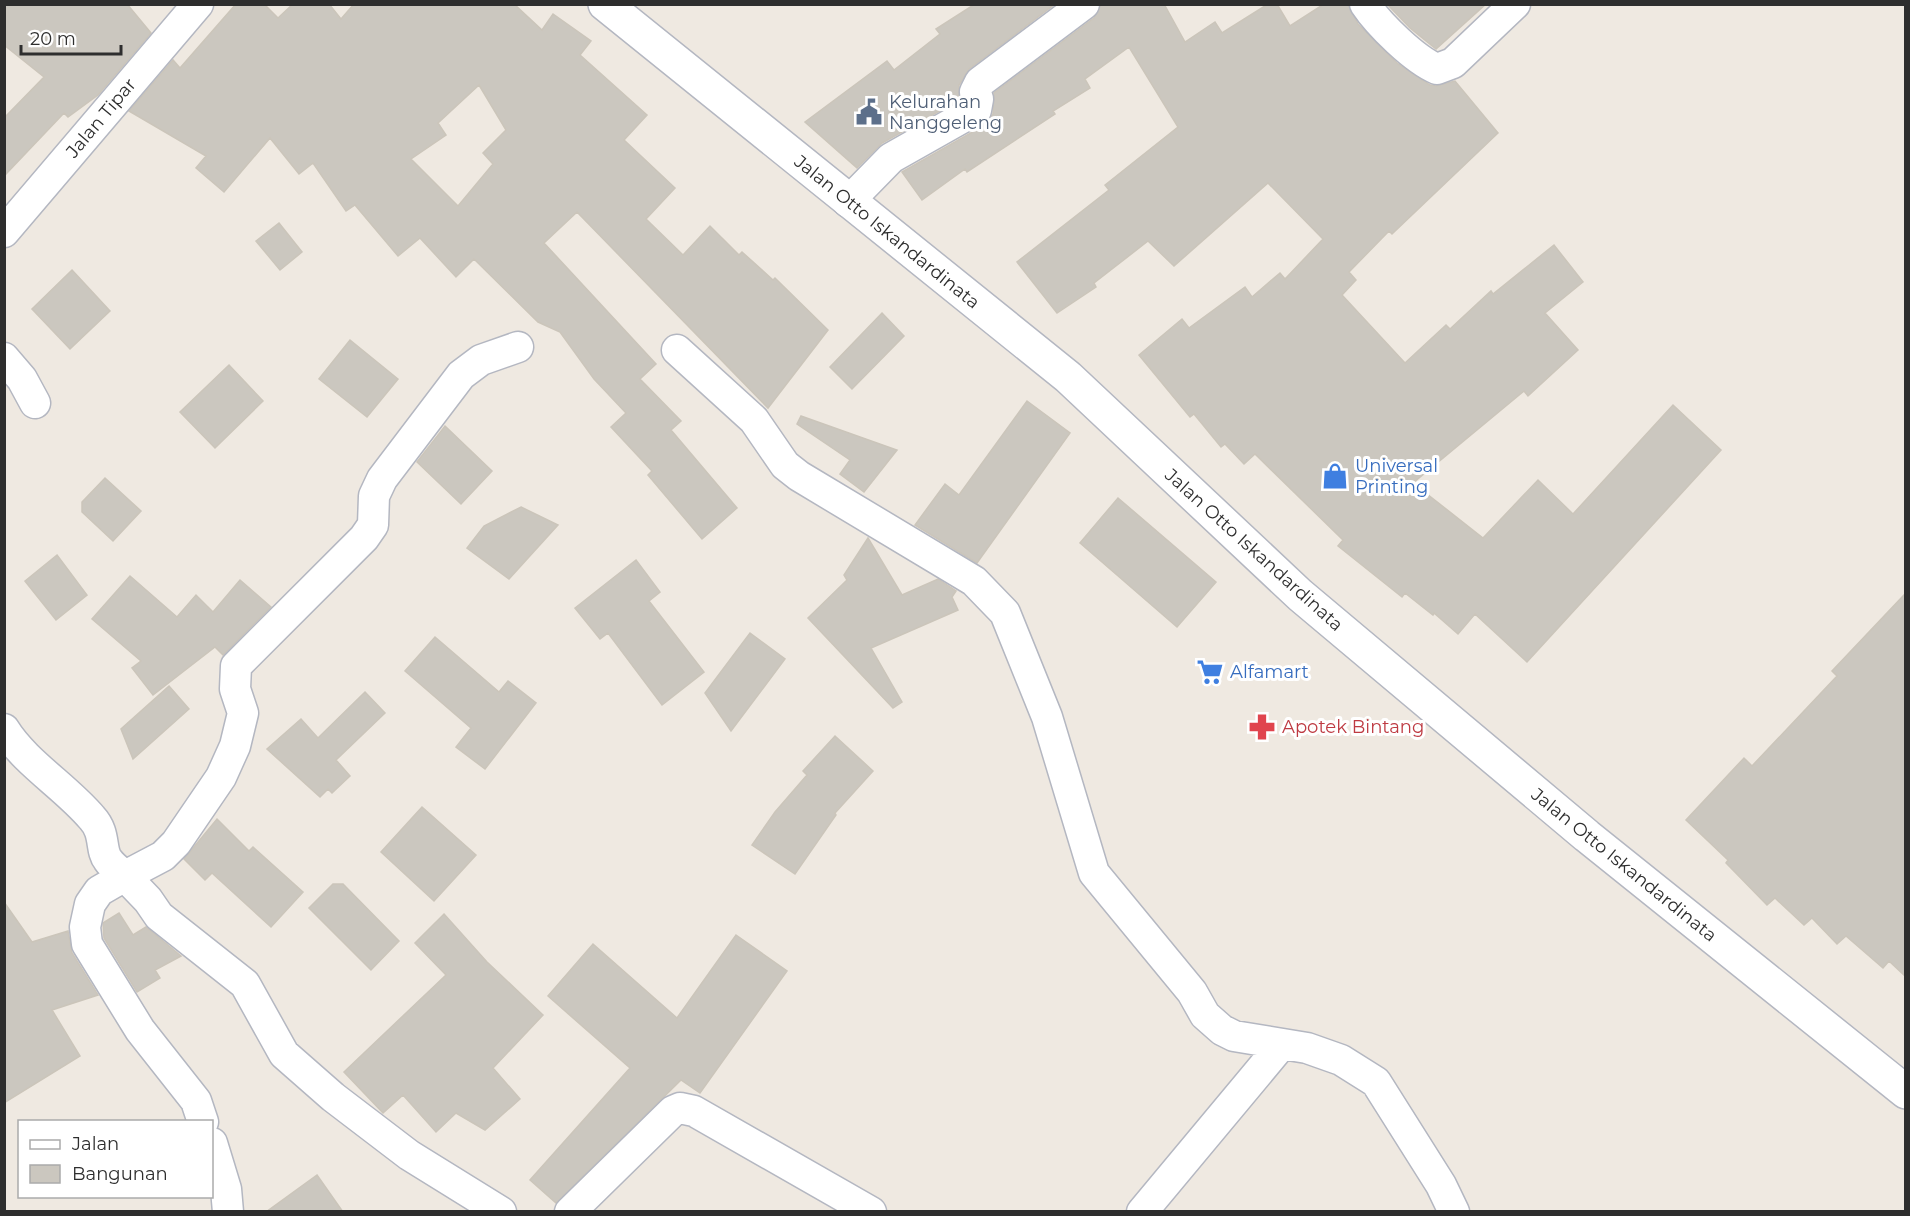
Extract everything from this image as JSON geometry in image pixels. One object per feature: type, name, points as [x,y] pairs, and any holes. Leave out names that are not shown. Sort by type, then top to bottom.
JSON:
[{"type":"main road","name":"Jalan Otto Iskandardinata","points":[[605,4],[1068,377],[1300,595],[1587,836],[1905,1092]]},
{"type":"street","name":"Jalan Tipar","points":[[4,232],[198,4]]},
{"type":"street","points":[[848,202],[891,158],[976,110],[978,99],[975,92],[980,82],[1084,4]]},
{"type":"street","points":[[1365,4],[1407,48],[1428,66],[1437,69],[1453,63],[1515,4]]},
{"type":"street","points":[[202,1120],[196,1101],[140,1030],[87,945],[85,927],[90,904],[99,891],[163,856],[176,843],[221,777],[236,746],[243,713],[235,689],[236,666],[364,538],[373,525],[374,496],[382,479],[461,375],[481,360],[518,347]]},
{"type":"street","points":[[677,350],[754,420],[785,465],[799,476],[974,581],[1005,613],[1047,717],[1094,873],[1192,992],[1205,1014],[1222,1030],[1233,1036],[1307,1048],[1341,1060],[1376,1082],[1441,1185],[1454,1212]]},
{"type":"street","points":[[4,358],[22,379],[35,403]]},
{"type":"street","points":[[4,729],[13,743],[72,794],[91,815],[101,829],[106,858],[148,900],[159,916],[245,984],[284,1054],[333,1097],[409,1155],[501,1212]]},
{"type":"street","points":[[1142,1212],[1282,1044]]},
{"type":"street","points":[[570,1212],[673,1111],[680,1108],[694,1111],[871,1212]]},
{"type":"street","points":[[213,1147],[225,1189],[228,1212]]},
{"type":"building","points":[[4,4],[127,4],[151,33],[98,95],[68,117],[64,113],[4,176],[4,118],[44,77],[4,45]]},
{"type":"building","points":[[236,4],[264,4],[278,18],[293,4],[329,4],[341,19],[354,4],[514,4],[542,30],[553,14],[591,41],[580,55],[647,115],[624,140],[675,188],[646,219],[683,255],[710,226],[739,255],[742,252],[773,280],[775,278],[828,330],[768,408],[577,212],[544,243],[656,364],[640,379],[681,421],[671,430],[737,508],[702,539],[648,475],[652,471],[611,427],[626,413],[594,379],[560,332],[538,322],[474,259],[456,277],[420,238],[398,256],[355,205],[346,211],[313,163],[299,174],[270,138],[224,192],[196,168],[206,156],[129,111],[173,60],[180,68]],"holes":[[[479,85],[506,130],[483,153],[493,164],[458,206],[411,159],[446,135],[438,123]]]},
{"type":"building","points":[[975,4],[1055,4],[969,69],[959,85],[959,100],[882,143],[857,168],[805,122],[887,61],[894,70],[940,34],[936,29]]},
{"type":"building","points":[[1101,4],[1164,4],[1185,42],[1215,22],[1222,33],[1268,4],[1277,4],[1290,26],[1324,4],[1348,4],[1358,24],[1397,63],[1430,85],[1436,86],[1455,81],[1498,133],[1392,234],[1389,231],[1349,272],[1356,280],[1342,295],[1405,363],[1446,325],[1450,329],[1491,291],[1493,294],[1554,245],[1583,282],[1545,313],[1578,350],[1528,396],[1524,391],[1413,483],[1483,538],[1538,480],[1573,514],[1673,405],[1721,450],[1527,662],[1475,614],[1458,634],[1434,613],[1433,615],[1405,593],[1402,597],[1338,546],[1343,540],[1255,454],[1244,464],[1225,444],[1221,447],[1194,414],[1190,417],[1139,355],[1182,319],[1189,328],[1245,287],[1252,297],[1280,273],[1285,279],[1323,239],[1268,183],[1174,266],[1148,241],[1094,283],[1096,287],[1057,313],[1017,262],[1109,190],[1105,185],[1178,127],[1129,47],[1085,79],[1090,88],[1053,111],[1055,114],[967,172],[965,169],[922,200],[902,172],[985,125],[993,114],[994,93],[1094,18]]},
{"type":"building","points":[[1387,4],[1486,4],[1436,49],[1410,28]]},
{"type":"building","points":[[279,223],[302,252],[280,270],[256,241]]},
{"type":"building","points":[[72,270],[110,311],[70,349],[32,309]]},
{"type":"building","points":[[882,313],[904,336],[852,389],[830,367]]},
{"type":"building","points":[[350,340],[398,379],[367,417],[319,379]]},
{"type":"building","points":[[229,365],[263,401],[215,448],[180,412]]},
{"type":"building","points":[[1027,401],[1070,433],[977,563],[915,525],[945,484],[959,495]]},
{"type":"building","points":[[801,416],[897,450],[864,492],[840,474],[850,460],[797,424]]},
{"type":"building","points":[[445,426],[492,471],[461,504],[417,462]]},
{"type":"building","points":[[105,478],[141,511],[113,541],[82,512],[82,502]]},
{"type":"building","points":[[1118,498],[1216,582],[1177,627],[1080,543]]},
{"type":"building","points":[[521,507],[558,525],[509,579],[467,548],[484,526]]},
{"type":"building","points":[[868,538],[902,595],[938,579],[956,591],[952,597],[958,610],[871,648],[902,702],[893,708],[808,618],[847,580],[844,575]]},
{"type":"building","points":[[57,555],[87,595],[56,620],[25,581]]},
{"type":"building","points":[[636,560],[660,592],[649,601],[704,672],[662,705],[608,633],[600,639],[575,608]]},
{"type":"building","points":[[130,576],[177,617],[196,595],[213,612],[240,580],[271,607],[223,655],[215,647],[153,695],[132,668],[141,661],[92,619]]},
{"type":"building","points":[[1905,594],[1905,976],[1889,961],[1883,968],[1846,936],[1837,944],[1812,918],[1804,925],[1775,898],[1767,905],[1726,863],[1728,860],[1686,820],[1744,758],[1752,766],[1837,676],[1832,671]]},
{"type":"building","points":[[750,633],[785,659],[731,731],[705,693]]},
{"type":"building","points":[[435,637],[499,692],[508,681],[536,703],[485,769],[456,747],[471,728],[405,671]]},
{"type":"building","points":[[169,686],[189,709],[133,759],[121,729]]},
{"type":"building","points":[[365,692],[385,713],[336,760],[350,776],[332,793],[328,789],[320,797],[267,749],[301,719],[318,738]]},
{"type":"building","points":[[835,736],[873,771],[835,813],[836,815],[795,874],[752,845],[775,812],[807,775],[803,771]]},
{"type":"building","points":[[422,807],[476,855],[434,901],[381,852]]},
{"type":"building","points":[[217,819],[249,851],[253,847],[303,892],[271,927],[212,873],[205,880],[184,859]]},
{"type":"building","points":[[333,884],[343,884],[399,941],[371,970],[309,908]]},
{"type":"building","points":[[4,902],[32,942],[68,931],[72,953],[98,995],[52,1010],[80,1056],[4,1103]]},
{"type":"building","points":[[119,913],[133,935],[146,927],[181,956],[155,970],[160,978],[137,992],[104,938],[103,923]]},
{"type":"building","points":[[444,914],[487,962],[543,1015],[493,1068],[520,1099],[485,1130],[456,1113],[436,1132],[403,1095],[383,1113],[344,1072],[446,975],[415,943]]},
{"type":"building","points":[[736,935],[787,971],[700,1093],[681,1080],[556,1203],[530,1180],[630,1068],[548,996],[593,944],[677,1018]]},
{"type":"building","points":[[317,1175],[343,1212],[266,1212]]},
{"type":"place","name":"Kelurahan Nanggeleng","points":[[869,112]]},
{"type":"place","name":"Universal Printing","points":[[1335,476]]},
{"type":"place","name":"Alfamart","points":[[1210,672]]},
{"type":"place","name":"Apotek Bintang","points":[[1262,727]]}]
